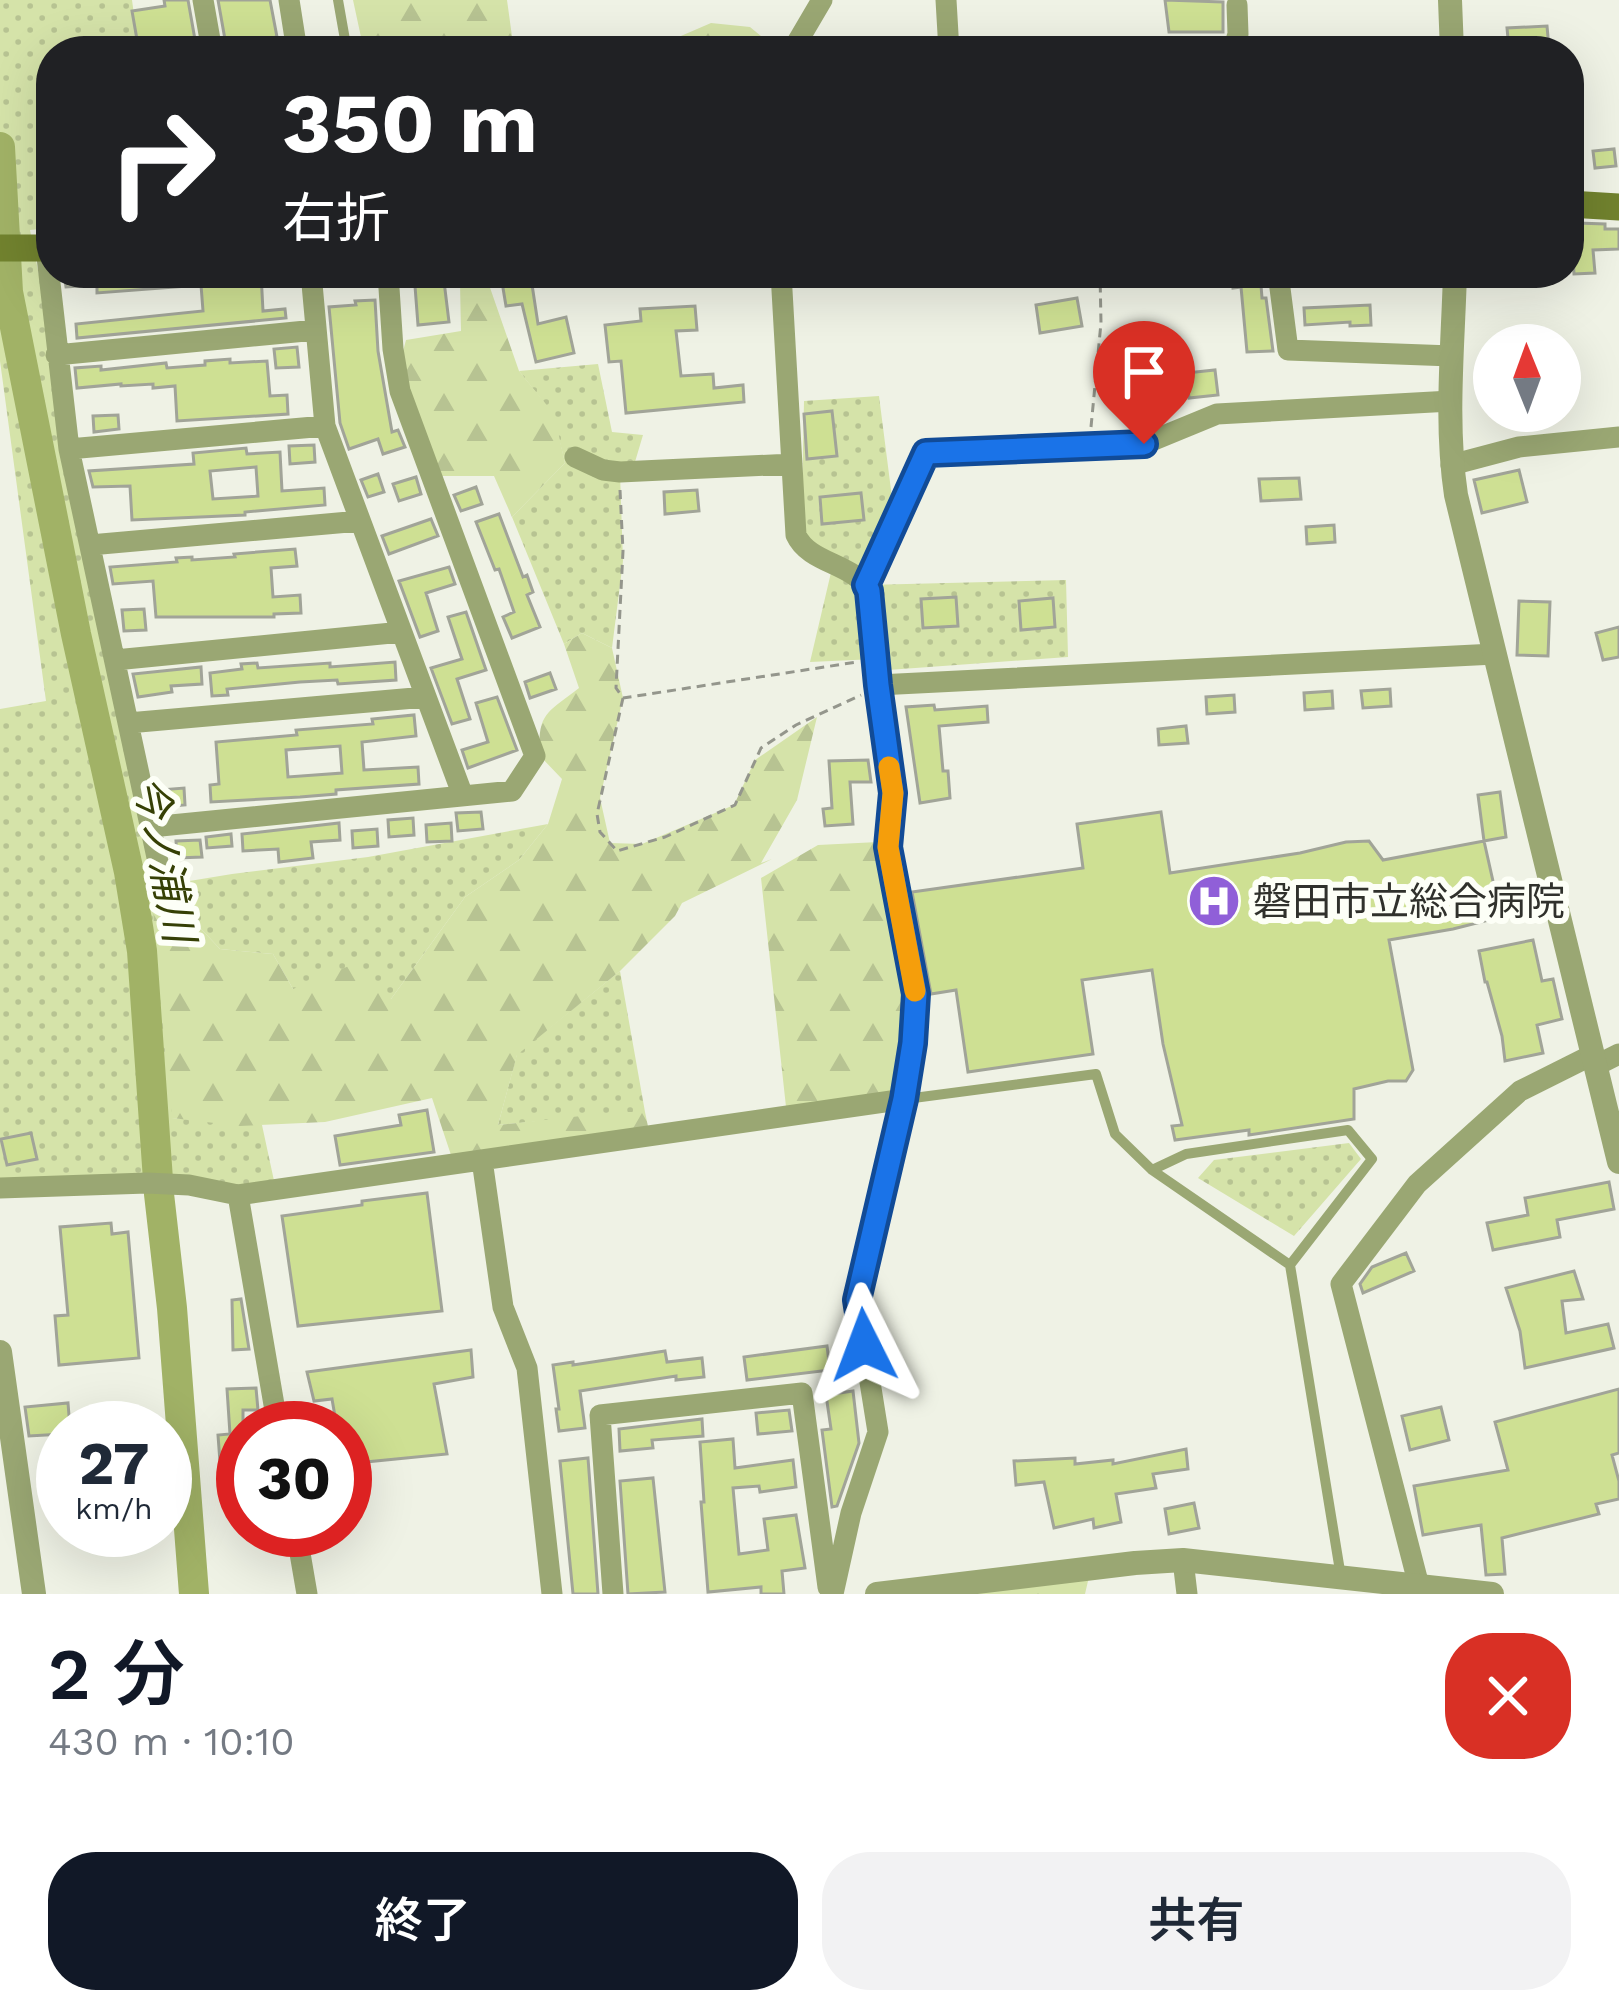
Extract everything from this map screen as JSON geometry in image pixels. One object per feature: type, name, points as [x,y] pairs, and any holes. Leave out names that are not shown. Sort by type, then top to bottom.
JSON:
[{"type":"main road","points":[[1584,205],[1619,207]]},
{"type":"street","points":[[203,0],[209,36]]},
{"type":"street","points":[[289,0],[295,36]]},
{"type":"street","points":[[801,36],[822,0]]},
{"type":"street","points":[[946,0],[948,36]]},
{"type":"street","points":[[1450,0],[1451,36]]},
{"type":"street","points":[[1237,36],[1238,5]]},
{"type":"street","points":[[51,288],[70,449],[158,862]]},
{"type":"street","points":[[312,288],[325,426],[463,796]]},
{"type":"street","points":[[151,827],[512,791],[535,756],[400,391],[389,288]]},
{"type":"street","points":[[782,288],[796,536],[801,547],[862,579],[869,591],[893,793],[888,847],[916,994],[904,1099],[857,1300],[878,1432],[831,1594]]},
{"type":"street","points":[[1280,288],[1288,350],[1452,356]]},
{"type":"street","points":[[1454,288],[1451,465],[1456,495],[1619,1162]]},
{"type":"street","points":[[56,355],[316,330]]},
{"type":"street","points":[[866,585],[926,453],[1144,444],[1217,414],[1451,401]]},
{"type":"street","points":[[70,449],[325,426]]},
{"type":"street","points":[[1451,465],[1519,447],[1619,437]]},
{"type":"street","points":[[575,457],[620,472],[792,464]]},
{"type":"street","points":[[90,544],[360,521]]},
{"type":"street","points":[[115,660],[402,632]]},
{"type":"street","points":[[878,685],[1495,654]]},
{"type":"street","points":[[128,723],[426,698]]},
{"type":"street","points":[[1419,1586],[1341,1284],[1417,1184],[1520,1091],[1619,1054]]},
{"type":"street","points":[[0,1188],[147,1183],[238,1195],[904,1099]]},
{"type":"street","points":[[482,1160],[503,1307],[527,1368],[552,1594]]},
{"type":"street","points":[[238,1195],[273,1401]]},
{"type":"street","points":[[0,1352],[34,1594]]},
{"type":"street","points":[[614,1594],[600,1414],[802,1393],[831,1594]]},
{"type":"street","points":[[301,1557],[307,1594]]},
{"type":"street","points":[[877,1594],[1183,1560],[1492,1594]]},
{"type":"street","points":[[1183,1560],[1187,1594]]},
{"type":"lane","points":[[338,0],[344,36]]},
{"type":"lane","points":[[904,1099],[1096,1074],[1115,1134],[1152,1170],[1290,1265],[1341,1577]]},
{"type":"lane","points":[[1152,1170],[1186,1154],[1348,1130],[1372,1159],[1290,1265]]},
{"type":"path","points":[[1089,446],[1100,288]]},
{"type":"path","points":[[620,472],[623,551],[616,688],[623,698],[597,814],[599,832],[617,851],[665,837],[735,805],[760,748],[878,685]]},
{"type":"path","points":[[623,698],[876,659]]},
{"type":"green space","points":[[0,0],[132,0],[137,36],[36,36],[36,229],[30,230],[36,288],[41,288],[121,689],[153,887],[368,857],[548,824],[519,860],[465,897],[391,999],[293,989],[273,954],[220,949],[190,917],[172,1118],[262,1125],[276,1190],[0,1188],[0,709],[46,701],[0,361]]},
{"type":"green space","points":[[353,0],[507,0],[512,36],[361,36]]},
{"type":"green space","points":[[711,23],[750,27],[761,36],[681,36]]},
{"type":"green space","points":[[460,288],[490,288],[519,371],[554,414],[565,463],[512,517],[494,476],[430,476],[397,374],[406,340],[461,331]]},
{"type":"green space","points":[[598,364],[612,432],[643,435],[632,472],[620,473],[623,561],[612,648],[582,633],[564,644],[512,517],[565,463],[553,414],[519,371]]},
{"type":"green space","points":[[879,396],[895,521],[866,585],[1066,580],[1068,657],[888,670],[876,659],[810,662],[833,564],[801,546],[804,401]]},
{"type":"green space","points":[[582,633],[612,648],[623,698],[600,798],[610,843],[642,844],[734,805],[755,760],[817,717],[797,800],[761,863],[772,859],[682,903],[620,971],[517,1055],[498,1125],[645,1112],[650,1136],[454,1164],[432,1098],[325,1122],[240,1126],[172,1118],[153,888],[220,949],[273,954],[293,989],[349,966],[391,999],[465,897],[519,860],[548,824],[562,779],[540,756],[540,731],[546,715],[579,688],[564,644]]},
{"type":"green space","points":[[878,842],[916,994],[905,1099],[787,1116],[761,878],[818,845]]},
{"type":"green space","points":[[620,971],[645,1112],[498,1125],[517,1054]]},
{"type":"green space","points":[[1349,1143],[1361,1159],[1294,1236],[1198,1178],[1214,1160]]},
{"type":"green space","points":[[1091,1568],[1085,1594],[885,1594]]},
{"type":"building","points":[[164,0],[188,0],[194,36],[136,36],[132,11],[165,6]]},
{"type":"building","points":[[218,0],[270,0],[277,36],[224,36]]},
{"type":"building","points":[[1165,0],[1223,2],[1223,32],[1169,32]]},
{"type":"building","points":[[1547,26],[1548,36],[1508,36],[1507,28]]},
{"type":"building","points":[[1614,149],[1616,166],[1595,168],[1593,151]]},
{"type":"building","points":[[1584,223],[1619,229],[1619,249],[1593,250],[1595,273],[1584,274]]},
{"type":"building","points":[[97,288],[162,288],[97,293]]},
{"type":"building","points":[[201,288],[262,288],[263,311],[285,309],[286,318],[77,338],[76,324],[203,311]]},
{"type":"building","points":[[415,288],[445,288],[449,322],[418,325]]},
{"type":"building","points":[[503,288],[533,288],[538,324],[566,317],[574,353],[536,362],[522,304],[506,306]]},
{"type":"building","points":[[1241,288],[1261,288],[1273,351],[1247,352]]},
{"type":"building","points":[[1077,298],[1082,326],[1040,333],[1036,305]]},
{"type":"building","points":[[375,300],[392,432],[398,430],[405,447],[383,454],[378,439],[349,449],[340,423],[329,307]]},
{"type":"building","points":[[1370,305],[1371,325],[1305,325],[1304,308]]},
{"type":"building","points":[[695,306],[697,330],[676,331],[681,376],[713,374],[714,388],[743,385],[744,402],[626,413],[621,361],[609,362],[605,325],[641,321],[640,309]]},
{"type":"building","points":[[297,347],[299,367],[276,368],[274,349]]},
{"type":"building","points":[[230,359],[230,363],[267,361],[270,396],[287,395],[288,414],[177,421],[175,386],[77,388],[75,368],[166,363],[167,368]]},
{"type":"building","points":[[1215,370],[1218,395],[1189,398],[1186,373]]},
{"type":"building","points":[[832,411],[837,456],[807,459],[804,414]]},
{"type":"building","points":[[118,415],[119,429],[94,432],[93,416]]},
{"type":"building","points":[[314,445],[315,462],[290,464],[289,446]]},
{"type":"building","points":[[246,448],[247,454],[280,452],[282,491],[324,488],[325,505],[245,515],[132,520],[130,486],[93,487],[89,471],[194,464],[193,453]],"holes":[[[256,467],[258,496],[213,499],[210,471]]]},
{"type":"building","points":[[1519,470],[1527,502],[1482,513],[1474,480]]},
{"type":"building","points":[[378,474],[384,492],[368,497],[361,480]]},
{"type":"building","points":[[416,477],[421,494],[399,501],[393,484]]},
{"type":"building","points":[[1299,478],[1301,499],[1261,501],[1259,479]]},
{"type":"building","points":[[476,487],[482,504],[461,511],[454,495]]},
{"type":"building","points":[[697,490],[699,511],[665,514],[664,492]]},
{"type":"building","points":[[861,493],[864,520],[822,524],[820,497]]},
{"type":"building","points":[[499,514],[523,577],[527,575],[533,592],[527,595],[540,627],[512,638],[503,617],[514,612],[476,522]]},
{"type":"building","points":[[431,519],[438,536],[389,554],[382,536]]},
{"type":"building","points":[[1334,525],[1335,542],[1307,544],[1306,527]]},
{"type":"building","points":[[295,549],[297,566],[271,568],[273,597],[300,595],[301,613],[274,617],[156,617],[153,581],[113,584],[110,567],[177,562],[176,558]]},
{"type":"building","points":[[449,567],[455,584],[426,593],[438,631],[420,637],[399,581]]},
{"type":"building","points":[[956,597],[958,626],[923,628],[921,599]]},
{"type":"building","points":[[1053,598],[1055,627],[1021,630],[1019,601]]},
{"type":"building","points":[[1519,601],[1550,602],[1548,656],[1517,655]]},
{"type":"building","points":[[144,609],[146,630],[124,631],[122,610]]},
{"type":"building","points":[[466,612],[486,670],[457,679],[470,719],[452,724],[431,668],[462,659],[448,617]]},
{"type":"building","points":[[1619,627],[1619,657],[1603,660],[1596,633]]},
{"type":"building","points":[[395,662],[396,680],[300,682],[227,689],[228,695],[212,696],[210,673],[242,669],[241,664],[257,663],[258,668]]},
{"type":"building","points":[[201,667],[202,684],[171,686],[172,692],[138,697],[133,674]]},
{"type":"building","points":[[550,673],[556,689],[530,698],[525,682]]},
{"type":"building","points":[[1390,689],[1391,706],[1363,708],[1361,691]]},
{"type":"building","points":[[1332,691],[1333,708],[1305,710],[1304,693]]},
{"type":"building","points":[[1234,695],[1235,712],[1207,714],[1206,697]]},
{"type":"building","points":[[497,697],[517,750],[468,768],[462,750],[488,742],[476,703]]},
{"type":"building","points":[[934,705],[935,710],[987,706],[988,722],[939,726],[950,798],[920,803],[906,707]]},
{"type":"building","points":[[414,715],[416,736],[362,742],[364,770],[418,767],[419,784],[211,802],[210,785],[219,784],[216,742],[373,724],[372,719]],"holes":[[[340,746],[342,773],[288,777],[286,750]]]},
{"type":"building","points":[[1186,726],[1188,743],[1159,745],[1158,729]]},
{"type":"building","points":[[868,760],[871,782],[850,782],[853,824],[825,826],[823,809],[832,808],[829,761]]},
{"type":"building","points":[[184,788],[185,805],[161,807],[159,790]]},
{"type":"building","points":[[1500,792],[1506,837],[1484,841],[1478,795]]},
{"type":"building","points":[[481,812],[483,829],[458,831],[456,813]]},
{"type":"building","points":[[1161,812],[1170,873],[1346,842],[1369,841],[1383,860],[1484,841],[1501,917],[1389,940],[1413,1070],[1406,1081],[1354,1089],[1354,1119],[1249,1135],[1249,1130],[1175,1140],[1172,1126],[1182,1125],[1152,970],[1082,980],[1093,1054],[968,1072],[956,990],[931,994],[912,892],[1083,868],[1077,824]]},
{"type":"building","points":[[413,818],[414,835],[389,837],[388,820]]},
{"type":"building","points":[[339,823],[340,840],[311,842],[313,858],[279,862],[278,849],[243,851],[242,834]]},
{"type":"building","points":[[451,823],[452,841],[427,842],[426,825]]},
{"type":"building","points":[[377,829],[378,846],[353,848],[352,831]]},
{"type":"building","points":[[231,834],[232,846],[207,848],[206,837]]},
{"type":"building","points":[[200,840],[202,857],[177,858],[176,841]]},
{"type":"building","points":[[1533,940],[1542,981],[1553,979],[1562,1019],[1537,1025],[1543,1053],[1505,1061],[1479,951]]},
{"type":"building","points":[[427,1110],[434,1152],[340,1165],[335,1136],[401,1125],[399,1115]]},
{"type":"building","points":[[31,1133],[37,1159],[7,1165],[1,1139]]},
{"type":"building","points":[[1609,1182],[1614,1209],[1557,1220],[1560,1237],[1493,1250],[1487,1223],[1528,1215],[1525,1198]]},
{"type":"building","points":[[427,1193],[442,1311],[298,1326],[282,1216]]},
{"type":"building","points":[[111,1223],[112,1234],[128,1232],[139,1358],[59,1365],[55,1316],[68,1315],[60,1227]]},
{"type":"building","points":[[1406,1253],[1414,1271],[1363,1293],[1360,1284],[1372,1267]]},
{"type":"building","points":[[1574,1271],[1583,1299],[1562,1301],[1566,1333],[1608,1324],[1614,1348],[1525,1368],[1520,1331],[1506,1288]]},
{"type":"building","points":[[241,1299],[249,1349],[233,1350],[232,1300]]},
{"type":"building","points":[[827,1346],[830,1370],[747,1380],[744,1357]]},
{"type":"building","points":[[471,1350],[473,1377],[434,1384],[447,1454],[372,1461],[372,1401],[314,1401],[307,1372]]},
{"type":"building","points":[[665,1351],[667,1362],[702,1358],[704,1377],[676,1380],[676,1376],[580,1391],[585,1428],[559,1431],[553,1365]]},
{"type":"building","points":[[256,1388],[257,1401],[228,1401],[227,1389]]},
{"type":"building","points":[[1619,1389],[1619,1453],[1612,1455],[1619,1499],[1596,1504],[1599,1514],[1502,1538],[1505,1574],[1486,1575],[1481,1525],[1423,1535],[1414,1486],[1508,1470],[1495,1422]]},
{"type":"building","points":[[853,1391],[859,1443],[837,1506],[832,1507],[822,1430],[831,1429],[826,1395]]},
{"type":"building","points":[[36,1406],[36,1436],[29,1436],[25,1407]]},
{"type":"building","points":[[1441,1407],[1449,1440],[1410,1450],[1402,1416]]},
{"type":"building","points":[[789,1410],[792,1431],[758,1434],[756,1413]]},
{"type":"building","points":[[702,1419],[703,1436],[652,1440],[653,1448],[620,1451],[619,1429]]},
{"type":"building","points":[[733,1439],[735,1468],[793,1460],[796,1487],[760,1492],[759,1486],[733,1488],[739,1554],[768,1550],[764,1519],[796,1515],[805,1568],[782,1571],[784,1594],[761,1594],[761,1587],[708,1592],[700,1442]]},
{"type":"building","points":[[1186,1449],[1188,1469],[1153,1474],[1156,1488],[1116,1494],[1121,1522],[1094,1528],[1093,1519],[1054,1528],[1044,1482],[1016,1485],[1014,1461],[1075,1458],[1075,1464],[1113,1460],[1113,1464]]},
{"type":"building","points":[[588,1458],[598,1594],[573,1594],[560,1461]]},
{"type":"building","points":[[653,1478],[665,1592],[628,1594],[620,1481]]},
{"type":"building","points":[[1194,1503],[1199,1528],[1169,1534],[1165,1509]]},
{"type":"waterway","name":"今ノ浦川","points":[[0,147],[8,292],[142,951],[194,1594]]},
{"type":"slow traffic","points":[[889,767],[893,793],[888,847],[915,991]]},
{"type":"place","name":"磐田市立総合病院","points":[[1214,901]]},
{"type":"route","points":[[864,1345],[857,1300],[904,1099],[916,994],[888,847],[893,793],[866,585],[926,453],[1144,444]]}]
